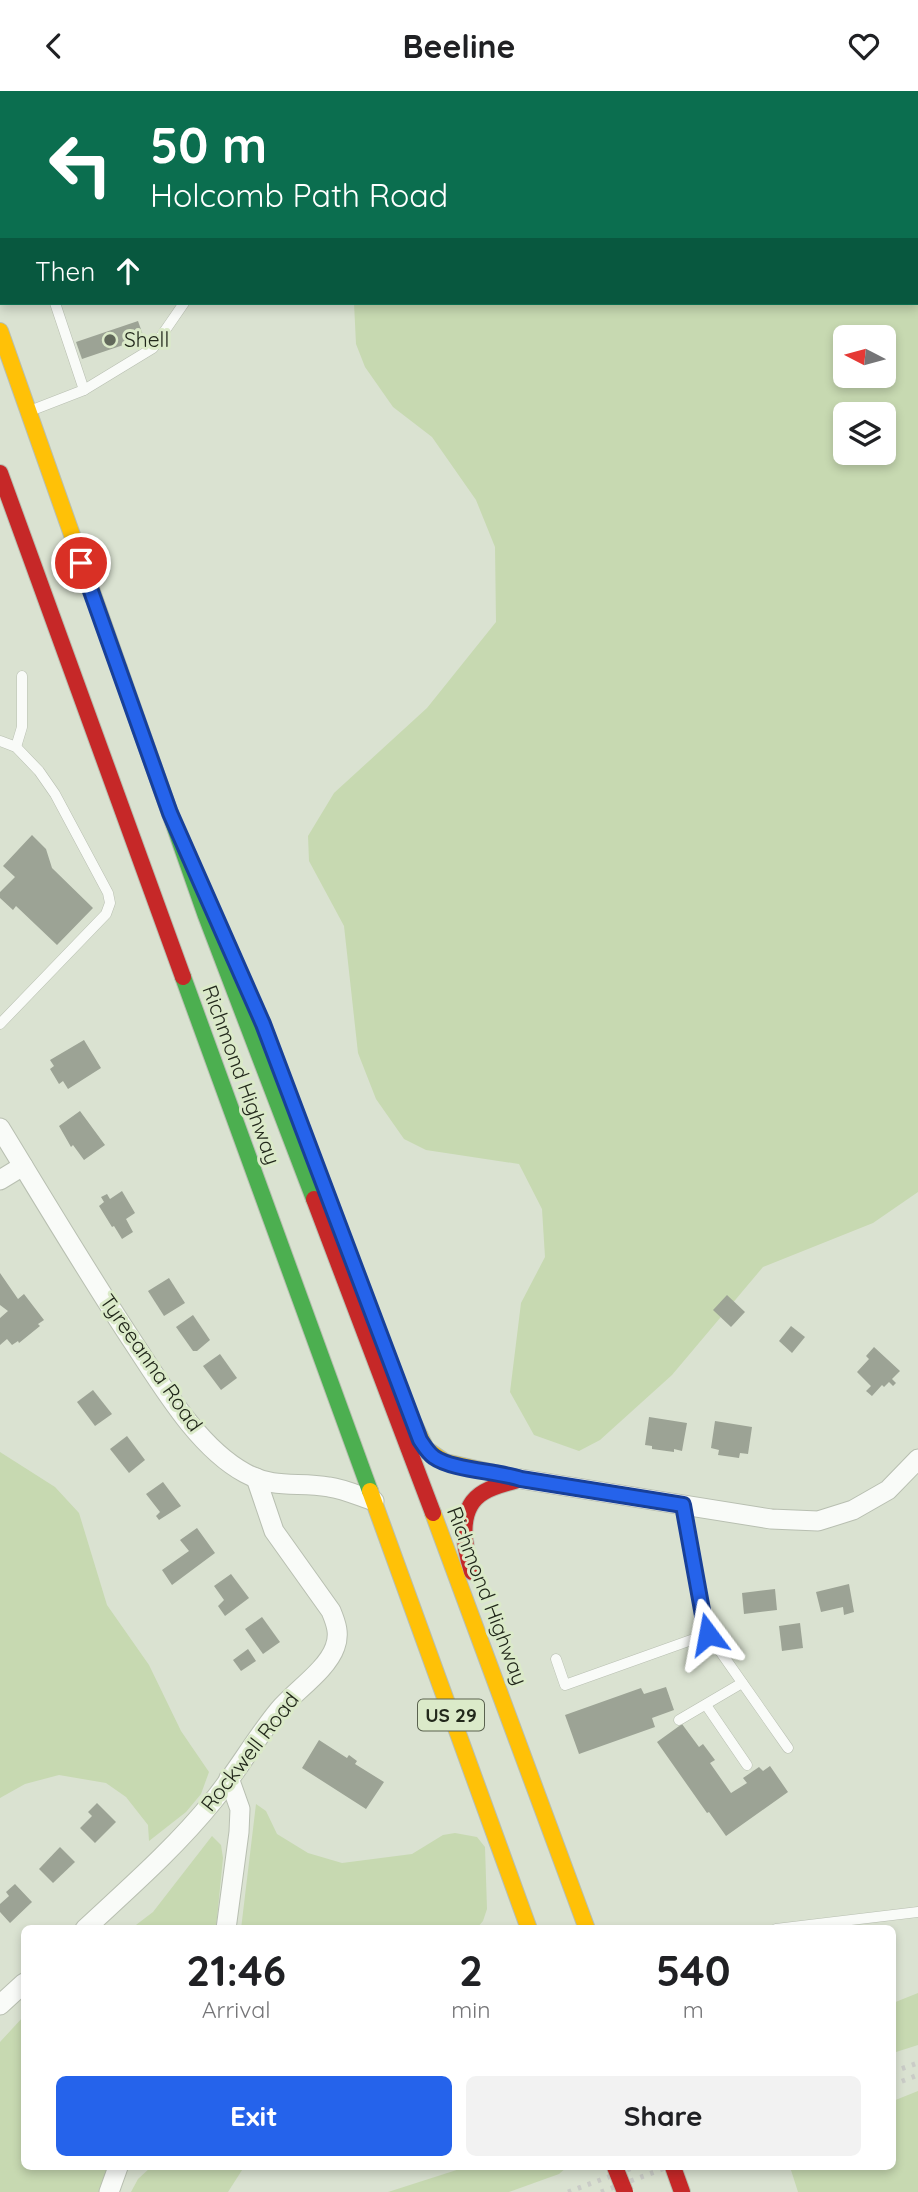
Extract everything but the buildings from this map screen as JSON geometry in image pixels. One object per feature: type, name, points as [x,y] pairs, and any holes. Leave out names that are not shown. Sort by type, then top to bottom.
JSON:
[{"type":"highway","name":"Richmond Highway","points":[[0,331],[211,929],[493,1671],[586,1925]]},
{"type":"highway","points":[[10,407],[28,412]]},
{"type":"highway","name":"Richmond Highway","points":[[0,473],[528,1925]]},
{"type":"highway","points":[[170,813],[263,1024],[420,1440],[426,1449],[442,1461],[521,1479]]},
{"type":"highway","points":[[493,1671],[464,1535],[467,1515],[475,1499],[492,1488],[521,1479]]},
{"type":"highway","points":[[616,2170],[625,2192]]},
{"type":"highway","points":[[674,2170],[682,2192]]},
{"type":"street","name":"Tyreeanna Road","points":[[0,1128],[103,1296],[181,1411],[218,1454],[236,1468],[256,1478],[280,1485],[327,1486],[374,1501]]},
{"type":"street","points":[[0,1180],[23,1166]]},
{"type":"street","points":[[521,1479],[771,1519],[818,1521],[853,1510],[888,1490],[918,1459]]},
{"type":"street","name":"Rockwell Road","points":[[89,1925],[160,1858],[214,1801],[262,1730],[328,1660],[335,1647],[337,1625],[331,1611],[274,1531],[256,1478]]},
{"type":"street","points":[[227,1925],[240,1809],[229,1778]]},
{"type":"street","points":[[0,2005],[21,1986]]},
{"type":"street","points":[[109,2192],[117,2170]]},
{"type":"lane","points":[[56,305],[84,390]]},
{"type":"lane","points":[[28,412],[84,390],[153,348],[183,305]]},
{"type":"lane","points":[[16,747],[22,727],[22,675]]},
{"type":"lane","points":[[0,741],[16,747],[39,771],[55,794],[108,893],[110,904],[106,914],[0,1024]]},
{"type":"lane","points":[[683,1505],[708,1634],[788,1748]]},
{"type":"lane","points":[[556,1659],[565,1685],[708,1634]]},
{"type":"lane","points":[[679,1720],[742,1683]]},
{"type":"lane","points":[[706,1705],[747,1765]]},
{"type":"lane","points":[[809,1925],[918,1912]]},
{"type":"green space","points":[[354,305],[918,305],[918,1192],[873,1223],[763,1267],[672,1375],[600,1440],[579,1451],[534,1435],[510,1392],[521,1303],[545,1257],[542,1209],[519,1164],[426,1150],[404,1139],[376,1099],[358,1053],[344,926],[309,861],[308,836],[334,793],[427,708],[496,622],[495,547],[476,500],[432,437],[393,407],[365,367],[356,344]]},
{"type":"green space","points":[[0,1452],[55,1487],[79,1513],[107,1605],[149,1665],[181,1731],[209,1772],[201,1794],[186,1812],[149,1841],[148,1825],[126,1797],[106,1783],[59,1775],[25,1784],[0,1798]]},
{"type":"green space","points":[[256,1804],[266,1811],[277,1834],[308,1853],[342,1863],[412,1854],[443,1835],[455,1833],[477,1837],[485,1847],[487,1909],[480,1925],[241,1925]]},
{"type":"green space","points":[[212,1836],[221,1845],[223,1858],[216,1925],[136,1925],[153,1912]]},
{"type":"green space","points":[[918,1993],[918,2045],[896,2052],[896,2002]]},
{"type":"green space","points":[[21,2019],[21,2170],[109,2170],[103,2192],[0,2192],[0,2042]]},
{"type":"green space","points":[[918,2091],[918,2192],[798,2192],[791,2170],[896,2170],[896,2100]]},
{"type":"green space","points":[[148,2170],[242,2170],[228,2192],[131,2192],[138,2179]]},
{"type":"green space","points":[[457,2170],[564,2170],[509,2192],[388,2192]]},
{"type":"railway","points":[[896,2071],[918,2063]]},
{"type":"railway","points":[[896,2083],[918,2075]]},
{"type":"railway","points":[[568,2192],[627,2170]]},
{"type":"railway","points":[[601,2192],[660,2170]]},
{"type":"traffic: fast","points":[[119,668],[206,916],[314,1199]]},
{"type":"traffic: fast","points":[[183,977],[370,1491]]},
{"type":"traffic: slow","points":[[0,331],[119,668]]},
{"type":"traffic: slow","points":[[414,1424],[426,1449],[445,1462],[521,1479]]},
{"type":"traffic: slow","points":[[370,1491],[528,1925]]},
{"type":"traffic: slow","points":[[433,1513],[586,1925]]},
{"type":"traffic: jam","points":[[0,473],[183,977]]},
{"type":"traffic: jam","points":[[314,1199],[433,1513]]},
{"type":"traffic: jam","points":[[472,1572],[464,1528],[469,1508],[484,1492],[521,1479]]},
{"type":"traffic: jam","points":[[616,2170],[625,2192]]},
{"type":"traffic: jam","points":[[674,2170],[682,2192]]},
{"type":"place","name":"Shell","points":[[110,340]]},
{"type":"route","points":[[81,563],[170,813],[263,1024],[420,1440],[434,1457],[451,1465],[683,1505],[708,1634]]}]
